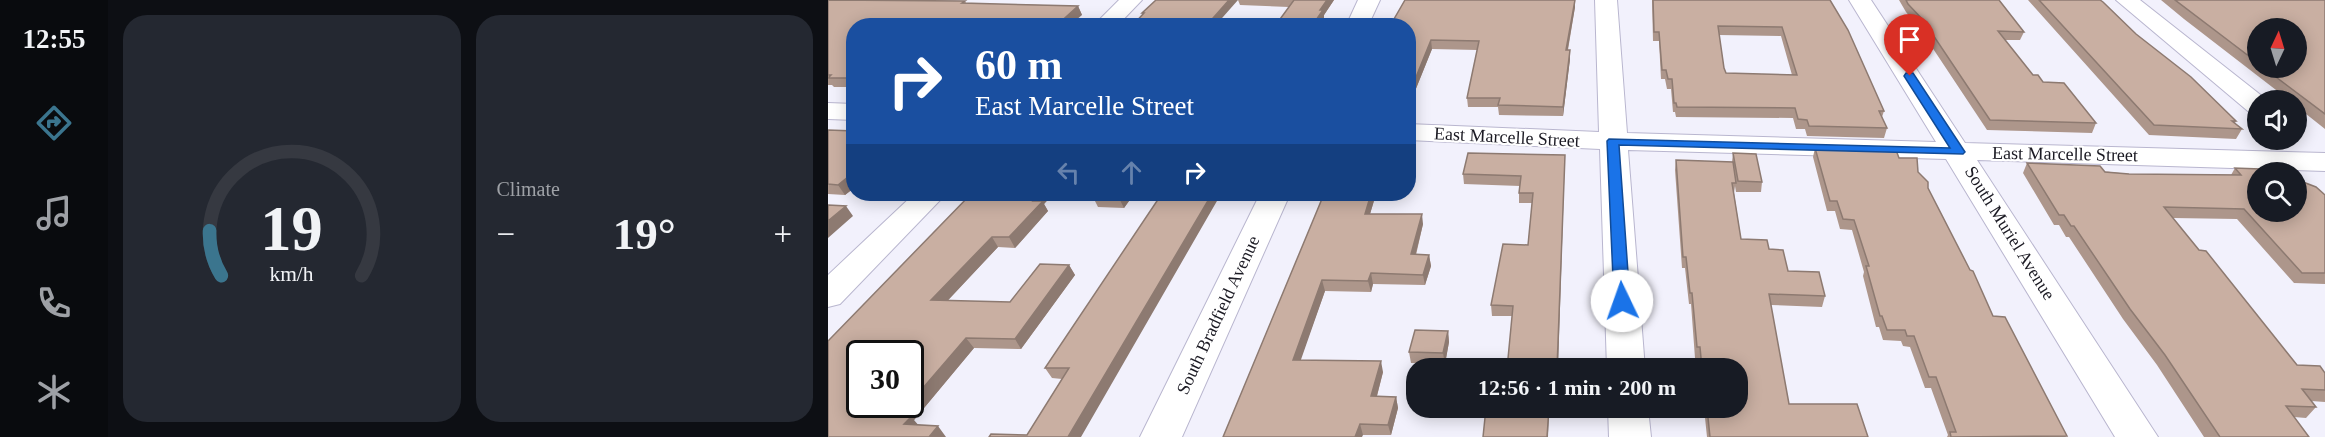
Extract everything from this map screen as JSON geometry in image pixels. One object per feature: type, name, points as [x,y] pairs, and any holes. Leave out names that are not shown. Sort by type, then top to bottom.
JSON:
[{"type":"street","points":[[1112,18],[1131,0]]},
{"type":"street","points":[[1361,18],[1369,0]]},
{"type":"street","points":[[1606,0],[1625,358]]},
{"type":"street","name":"South Muriel Avenue","points":[[1860,0],[2137,437]]},
{"type":"street","points":[[2127,0],[2247,97]]},
{"type":"street","points":[[828,111],[846,112]]},
{"type":"street","name":"East Marcelle Street","points":[[1416,132],[1958,152],[2325,161]]},
{"type":"street","points":[[2307,146],[2325,161]]},
{"type":"street","points":[[828,295],[924,201]]},
{"type":"street","name":"South Bradfield Avenue","points":[[1161,437],[1272,201]]},
{"type":"street","points":[[1629,418],[1630,437]]},
{"type":"building","points":[[828,0],[965,1],[962,3],[1078,6],[1065,18],[846,18],[846,78],[828,78],[831,75],[828,75]]},
{"type":"building","points":[[1156,0],[1229,0],[1213,18],[1139,18],[1144,13],[1142,13]]},
{"type":"building","points":[[1294,0],[1327,0],[1318,18],[1281,18]]},
{"type":"building","points":[[1405,0],[1575,0],[1566,50],[1570,50],[1563,107],[1498,105],[1500,98],[1467,98],[1479,41],[1431,40],[1416,77],[1416,18],[1395,18]]},
{"type":"building","points":[[1653,0],[1830,0],[1848,30],[1884,111],[1879,111],[1887,128],[1809,126],[1807,120],[1798,119],[1795,108],[1677,107],[1674,103],[1672,79],[1668,79],[1666,70],[1662,70],[1659,32],[1654,32]],"holes":[[[1718,26],[1782,27],[1797,75],[1726,73]]]},
{"type":"building","points":[[1906,0],[1999,0],[2024,32],[1998,31],[2033,75],[2038,75],[2043,82],[2064,83],[2096,123],[1990,120],[1923,20]]},
{"type":"building","points":[[2039,0],[2100,0],[2136,34],[2191,77],[2242,129],[2154,125]]},
{"type":"building","points":[[2175,0],[2325,0],[2325,114],[2307,100],[2307,90],[2293,90],[2277,78],[2307,78],[2307,18],[2247,18],[2247,55]]},
{"type":"building","points":[[828,130],[846,131],[846,178],[838,185],[828,184]]},
{"type":"building","points":[[1815,148],[1896,150],[1899,158],[1917,158],[1918,172],[1928,182],[1928,188],[1970,270],[1973,271],[1993,316],[2005,317],[2067,436],[1951,437],[1950,432],[1956,432],[1936,377],[1929,377],[1914,336],[1907,336],[1905,330],[1887,330],[1880,316],[1866,266],[1869,266],[1854,220],[1843,219],[1837,201],[1830,201]]},
{"type":"building","points":[[1468,153],[1565,155],[1557,358],[1508,358],[1513,306],[1491,305],[1503,244],[1528,245],[1533,193],[1519,193],[1521,176],[1463,174]]},
{"type":"building","points":[[1733,153],[1756,154],[1762,182],[1738,181]]},
{"type":"building","points":[[1676,160],[1733,162],[1736,183],[1732,183],[1741,239],[1767,240],[1769,249],[1783,250],[1788,271],[1819,272],[1825,296],[1769,294],[1789,404],[1857,404],[1868,437],[1710,437],[1708,418],[1748,418],[1748,358],[1701,358],[1700,347],[1697,347],[1686,257],[1683,257]]},
{"type":"building","points":[[2027,163],[2100,166],[2105,172],[2129,174],[2241,175],[2235,168],[2247,168],[2247,212],[2244,209],[2164,207],[2199,250],[2206,251],[2297,365],[2320,366],[2325,373],[2325,390],[2302,389],[2316,407],[2286,406],[2309,437],[2220,437],[2074,226],[2071,226],[2064,215],[2059,215]]},
{"type":"building","points":[[2307,184],[2316,187],[2325,195],[2325,273],[2302,273],[2256,222],[2307,222]]},
{"type":"building","points":[[964,201],[1043,201],[1009,237],[992,237],[931,300],[1010,302],[1040,264],[1069,265],[1015,339],[966,338],[924,387],[924,340],[846,340],[846,418],[910,418],[904,424],[938,426],[929,437],[828,437],[828,341]]},
{"type":"building","points":[[1157,201],[1208,201],[1068,437],[989,437],[991,434],[1027,435],[1069,368],[1045,368]]},
{"type":"building","points":[[1321,201],[1369,201],[1365,214],[1422,214],[1411,254],[1429,255],[1423,275],[1371,273],[1368,281],[1322,280],[1293,360],[1381,361],[1371,396],[1396,397],[1388,425],[1360,424],[1355,437],[1223,437]]},
{"type":"building","points":[[828,205],[846,206],[828,221]]},
{"type":"building","points":[[1415,330],[1448,331],[1443,353],[1409,352]]},
{"type":"building","points":[[1485,418],[1548,418],[1547,437],[1483,437]]},
{"type":"route","points":[[1622,301],[1613,141],[1958,152],[1910,76]]}]
